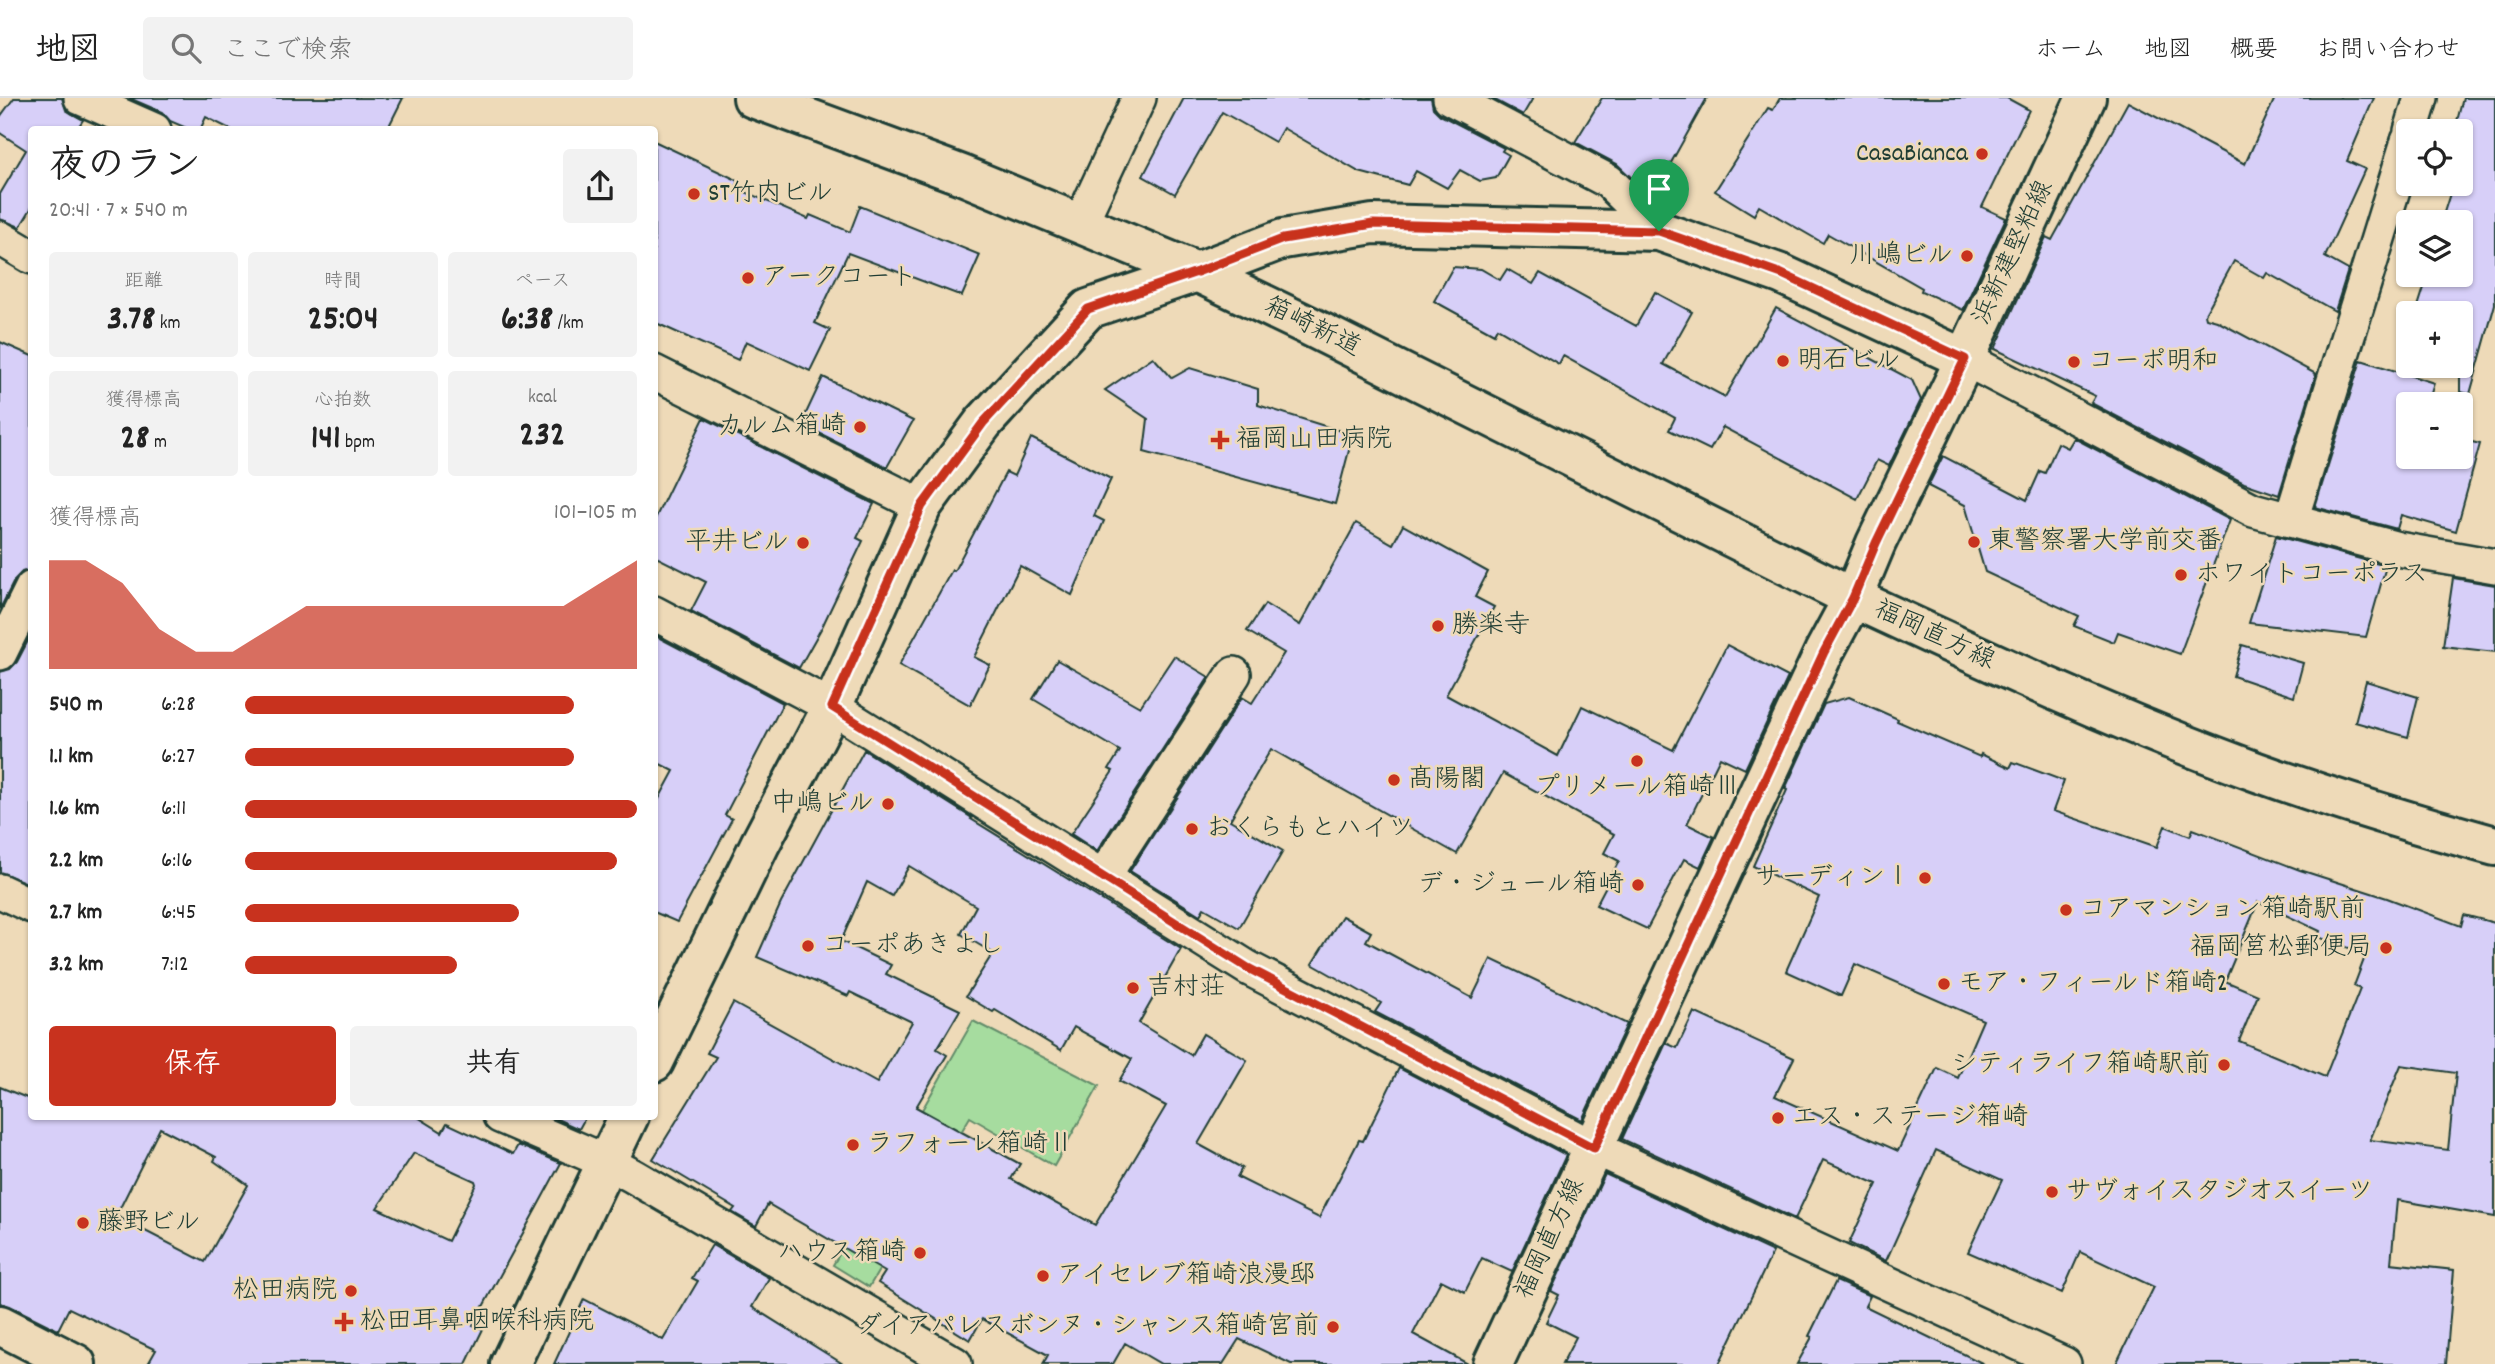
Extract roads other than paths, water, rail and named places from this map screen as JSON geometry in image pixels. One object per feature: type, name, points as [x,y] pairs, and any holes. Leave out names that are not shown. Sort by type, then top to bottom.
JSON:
[{"type":"street","points":[[81,98],[145,126]]},
{"type":"street","name":"箱崎新道","points":[[753,98],[962,175],[1197,272],[1307,324],[1853,598]]},
{"type":"street","points":[[1081,222],[1139,98]]},
{"type":"street","points":[[1450,98],[1608,181],[1659,231]]},
{"type":"street","points":[[2415,119],[2421,98]]},
{"type":"street","name":"浜新建堅粕線","points":[[1853,598],[1876,543],[1965,359],[2075,102]]},
{"type":"street","points":[[2291,520],[2396,180]]},
{"type":"street","points":[[658,1054],[760,844],[832,707],[922,506],[983,423],[1088,309],[1283,239],[1373,224],[1659,231],[1782,274],[1965,359],[2253,510],[2398,549],[2495,566]]},
{"type":"street","points":[[0,238],[28,255]]},
{"type":"street","points":[[658,374],[922,506]]},
{"type":"street","points":[[0,653],[28,596]]},
{"type":"street","name":"福岡直方線","points":[[1493,1364],[1824,652],[1853,598],[2121,719],[2258,772],[2419,825],[2495,846]]},
{"type":"street","points":[[658,615],[832,707],[1248,968],[1594,1148],[2064,1364]]},
{"type":"street","points":[[1103,877],[1234,674]]},
{"type":"street","points":[[0,891],[28,904]]},
{"type":"street","points":[[509,1120],[607,1162],[955,1364]]},
{"type":"street","points":[[510,1364],[627,1120]]},
{"type":"street","points":[[0,1325],[76,1364]]},
{"type":"place","name":"CasaBianca","points":[[1982,154]]},
{"type":"place","name":"ST竹内ビル","points":[[694,194]]},
{"type":"place","name":"川嶋ビル","points":[[1967,256]]},
{"type":"place","name":"アークコート","points":[[748,278]]},
{"type":"place","name":"明石ビル","points":[[1783,361]]},
{"type":"place","name":"コーポ明和","points":[[2074,362]]},
{"type":"place","name":"カルム箱崎","points":[[860,427]]},
{"type":"place","name":"福岡山田病院","points":[[1220,440]]},
{"type":"place","name":"東警察署大学前交番","points":[[1974,542]]},
{"type":"place","name":"平井ビル","points":[[803,543]]},
{"type":"place","name":"ホワイトコーポラス","points":[[2181,575]]},
{"type":"place","name":"勝楽寺","points":[[1438,626]]},
{"type":"place","name":"プリメール箱崎Ⅲ","points":[[1637,761]]},
{"type":"place","name":"髙陽閣","points":[[1394,780]]},
{"type":"place","name":"中嶋ビル","points":[[888,804]]},
{"type":"place","name":"おくらもとハイツ","points":[[1192,829]]},
{"type":"place","name":"サーディンⅠ","points":[[1925,878]]},
{"type":"place","name":"デ・ジュール箱崎","points":[[1638,885]]},
{"type":"place","name":"コアマンション箱崎駅前","points":[[2066,910]]},
{"type":"place","name":"コーポあきよし","points":[[808,946]]},
{"type":"place","name":"福岡筥松郵便局","points":[[2386,948]]},
{"type":"place","name":"モア・フィールド箱崎2","points":[[1944,984]]},
{"type":"place","name":"吉村荘","points":[[1133,988]]},
{"type":"place","name":"シティライフ箱崎駅前","points":[[2224,1065]]},
{"type":"place","name":"エス・ステージ箱崎","points":[[1778,1118]]},
{"type":"place","name":"ラフォーレ箱崎Ⅱ","points":[[853,1145]]},
{"type":"place","name":"サヴォイスタジオスイーツ","points":[[2052,1192]]},
{"type":"place","name":"藤野ビル","points":[[83,1223]]},
{"type":"place","name":"ハウス箱崎","points":[[920,1253]]},
{"type":"place","name":"アイセレブ箱崎浪漫邸","points":[[1043,1276]]},
{"type":"place","name":"松田病院","points":[[351,1291]]},
{"type":"place","name":"松田耳鼻咽喉科病院","points":[[344,1322]]},
{"type":"place","name":"ダイアパレスボンヌ・シャンス箱崎宮前","points":[[1333,1327]]}]
